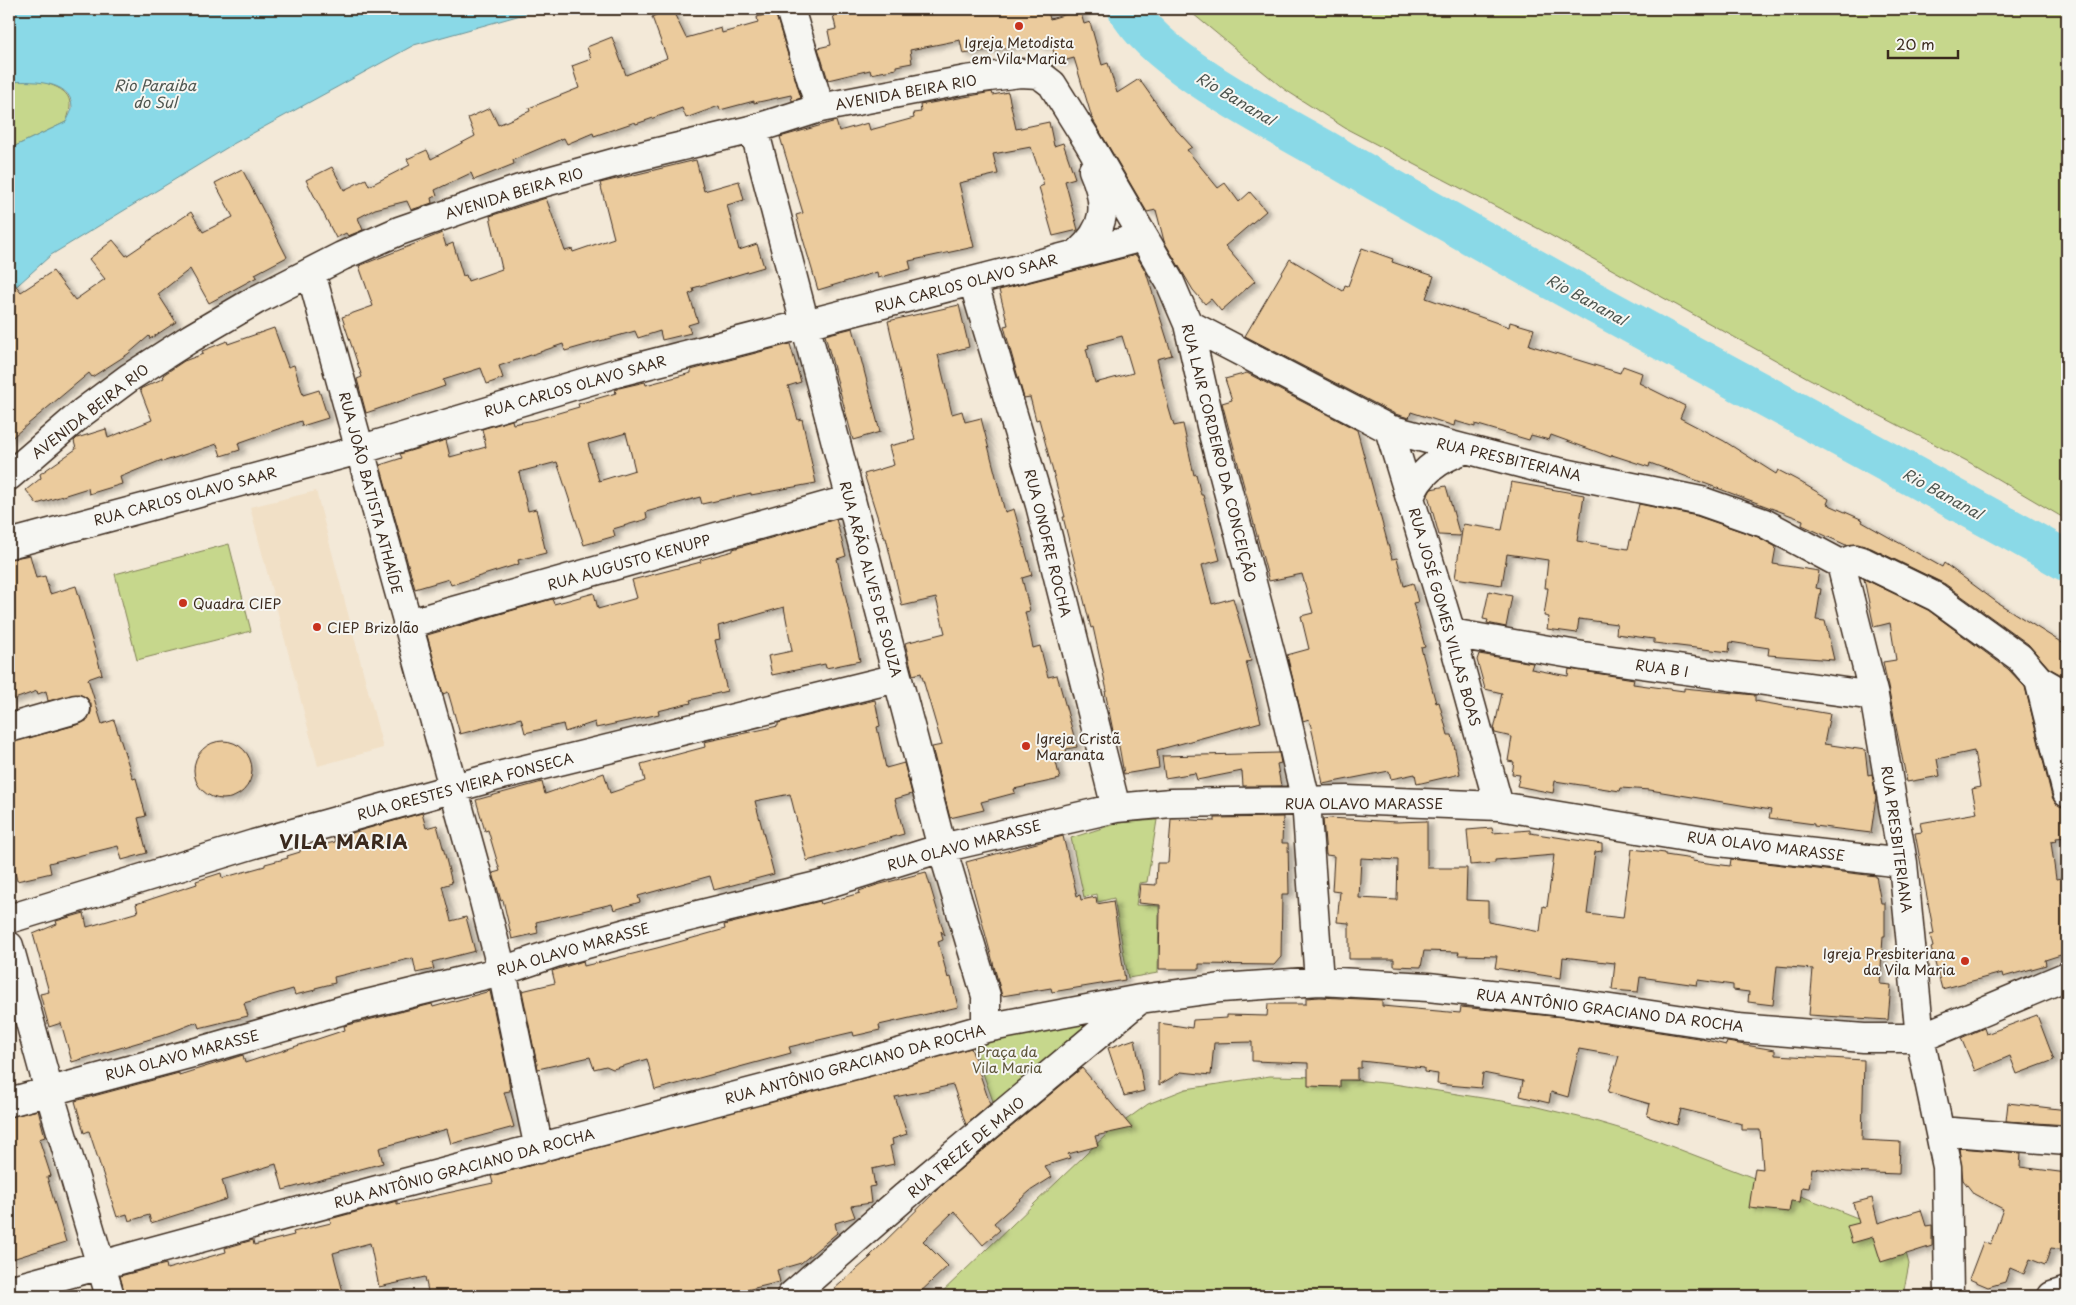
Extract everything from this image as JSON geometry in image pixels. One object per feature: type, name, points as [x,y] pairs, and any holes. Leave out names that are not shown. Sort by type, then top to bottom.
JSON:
[{"type":"street","points":[[790,9],[820,108]]},
{"type":"street","name":"AVENIDA BEIRA RIO","points":[[9,476],[83,412],[130,377],[199,333],[311,273],[399,231],[486,200],[628,159],[754,130],[820,108],[957,82],[1030,73],[1039,74],[1052,84],[1067,109]]},
{"type":"street","points":[[1067,109],[1098,181],[1103,199],[1098,232],[1090,243],[1078,253]]},
{"type":"street","name":"RUA LAIR CORDEIRO DA CONCEIÇÃO","points":[[1067,109],[1170,282],[1188,324],[1211,426],[1276,676],[1306,801],[1319,981]]},
{"type":"street","name":"RUA ARÃO ALVES DE SOUZA","points":[[754,130],[942,848],[986,996],[986,1028]]},
{"type":"street","name":"RUA CARLOS OLAVO SAAR","points":[[9,544],[359,450],[618,372],[1143,236]]},
{"type":"street","name":"RUA JOÃO BATISTA ATHAÍDE","points":[[311,273],[407,624],[455,789],[502,970],[539,1149]]},
{"type":"street","name":"RUA ONOFRE ROCHA","points":[[973,281],[1040,505],[1116,808]]},
{"type":"street","name":"RUA PRESBITERIANA","points":[[1188,324],[1389,429],[1536,467],[1701,501],[1764,522],[1841,564],[1874,696],[1903,863],[1920,1038],[1947,1166],[1949,1296]]},
{"type":"street","name":"RUA JOSÉ GOMES VILLAS BOAS","points":[[1389,429],[1451,633],[1499,806]]},
{"type":"street","points":[[1410,498],[1417,482],[1430,468],[1446,457],[1466,449]]},
{"type":"street","name":"RUA AUGUSTO KENUPP","points":[[407,624],[851,499]]},
{"type":"street","points":[[1841,564],[1854,559],[1864,562],[1936,597],[2019,657],[2039,680],[2067,696]]},
{"type":"street","name":"RUA B I","points":[[1451,633],[1583,656],[1874,696]]},
{"type":"street","name":"RUA ORESTES VIEIRA FONSECA","points":[[9,918],[254,844],[494,777],[897,678]]},
{"type":"street","points":[[2039,680],[2067,793]]},
{"type":"street","points":[[9,728],[76,708]]},
{"type":"street","name":"RUA OLAVO MARASSE","points":[[9,1102],[200,1051],[350,1008],[502,970],[560,951],[829,883],[942,848],[1116,808],[1170,803],[1306,801],[1396,801],[1499,806],[1710,840],[1903,863]]},
{"type":"street","points":[[9,946],[49,1091],[110,1296]]},
{"type":"street","name":"RUA ANTÔNIO GRACIANO DA ROCHA","points":[[9,1290],[102,1267],[224,1231],[539,1149],[986,1028],[1140,999],[1221,988],[1319,981],[1428,987],[1564,1002],[1738,1028],[1864,1038],[1920,1038],[2067,976]]},
{"type":"street","name":"RUA TREZE DE MAIO","points":[[791,1296],[926,1178],[1140,999]]},
{"type":"street","points":[[1940,1131],[2067,1141]]},
{"type":"street","points":[[2052,1296],[2067,1292]]},
{"type":"shaded area","name":"CIEP Brizolão","points":[[316,491],[383,748],[318,766],[250,507]]},
{"type":"green space","points":[[1187,9],[2067,9],[2067,520],[1967,461],[1808,378],[1541,230],[1345,128],[1284,89]]},
{"type":"green space","points":[[37,80],[60,89],[69,98],[69,112],[66,122],[9,149],[9,82]]},
{"type":"green space","name":"Quadra CIEP","points":[[229,544],[251,631],[137,660],[115,574]]},
{"type":"green space","points":[[1157,820],[1147,882],[1139,883],[1136,905],[1159,906],[1158,973],[1128,978],[1114,898],[1098,902],[1097,894],[1084,897],[1071,838],[1118,823]]},
{"type":"green space","name":"Praça da Vila Maria","points":[[1096,1016],[994,1104],[971,1040]]},
{"type":"green space","points":[[1270,1076],[1324,1077],[1394,1084],[1533,1106],[1639,1134],[1870,1223],[1905,1249],[1909,1264],[1903,1295],[938,1296],[1108,1133],[1148,1104],[1186,1089]]},
{"type":"water","name":"Rio Paraiba do Sul","points":[[9,9],[542,9],[414,45],[233,144],[51,255],[9,293],[9,149],[66,122],[72,107],[70,98],[65,91],[57,87],[37,82],[9,82]]},
{"type":"building","points":[[672,9],[686,38],[721,28],[722,33],[758,23],[757,17],[775,12],[801,98],[792,101],[791,95],[754,103],[754,101],[720,110],[719,106],[686,118],[682,108],[594,136],[593,133],[567,144],[564,138],[513,160],[514,164],[474,180],[471,173],[435,190],[437,196],[431,198],[432,203],[411,210],[407,201],[375,209],[358,218],[363,230],[348,236],[346,233],[336,238],[306,180],[332,167],[344,190],[366,179],[369,186],[410,165],[407,159],[427,150],[431,159],[475,136],[468,118],[490,108],[498,125],[530,111],[529,108],[579,88],[572,66],[591,59],[587,47],[612,37],[626,75],[667,58],[652,17]]},
{"type":"building","points":[[857,9],[1047,9],[1050,19],[1080,10],[1084,24],[1090,22],[1102,65],[1108,63],[1117,93],[1139,79],[1171,124],[1192,147],[1187,150],[1218,188],[1225,183],[1239,202],[1250,192],[1266,211],[1225,246],[1255,281],[1221,311],[1211,299],[1205,304],[1193,290],[1164,241],[1156,210],[1147,212],[1092,118],[1074,58],[1056,63],[1052,44],[1039,47],[1038,43],[963,54],[960,40],[910,50],[912,63],[896,66],[896,69],[871,74],[870,70],[828,80],[818,48],[831,45],[828,31],[836,29],[833,15]]},
{"type":"building","points":[[992,92],[993,95],[1008,92],[1016,129],[1049,122],[1054,146],[1063,143],[1075,178],[1065,181],[1078,230],[1053,236],[1039,187],[1044,185],[1031,147],[993,154],[998,174],[959,183],[974,247],[909,261],[911,269],[878,278],[877,272],[818,290],[796,215],[803,213],[780,137],[836,121],[839,131],[868,123],[870,130],[914,118],[913,113],[921,112],[920,105]]},
{"type":"building","points":[[696,160],[704,191],[739,181],[744,200],[727,205],[739,250],[757,244],[764,267],[693,288],[694,292],[689,294],[698,322],[688,325],[691,333],[662,340],[660,331],[638,338],[635,331],[565,351],[563,344],[499,366],[503,378],[487,384],[481,368],[443,380],[445,386],[366,413],[357,379],[362,377],[342,317],[373,306],[359,266],[442,233],[446,246],[453,243],[463,276],[466,275],[468,281],[502,269],[490,216],[546,198],[565,251],[572,249],[573,252],[614,238],[600,183]]},
{"type":"building","points":[[242,169],[287,257],[255,274],[257,277],[209,303],[190,269],[158,294],[176,322],[150,339],[149,336],[128,354],[92,377],[89,373],[9,440],[9,277],[21,292],[53,271],[75,300],[105,279],[89,259],[113,240],[126,256],[191,212],[203,232],[233,217],[215,183]]},
{"type":"building","points":[[1362,248],[1393,259],[1392,262],[1434,276],[1426,298],[1509,327],[1510,322],[1534,329],[1529,345],[1620,373],[1623,366],[1642,373],[1639,383],[1685,406],[1680,418],[1724,441],[1776,474],[1778,470],[1797,480],[1829,499],[1827,504],[1863,520],[1862,522],[1942,567],[1944,563],[1998,603],[2067,646],[2067,678],[2049,668],[2028,644],[1945,584],[1871,548],[1858,544],[1846,545],[1802,525],[1803,520],[1650,463],[1649,467],[1612,455],[1611,457],[1551,435],[1549,440],[1531,435],[1529,440],[1475,424],[1475,427],[1455,421],[1454,426],[1411,412],[1409,418],[1395,414],[1245,336],[1290,259],[1343,291],[1345,285],[1348,286]]},
{"type":"building","points":[[1136,255],[1146,272],[1172,355],[1157,359],[1169,409],[1174,426],[1183,424],[1194,475],[1196,474],[1201,495],[1203,495],[1220,560],[1202,565],[1212,604],[1233,598],[1251,661],[1246,662],[1261,722],[1157,750],[1159,768],[1124,774],[1117,735],[1114,736],[1105,691],[1107,691],[1093,627],[1091,628],[1063,517],[1065,517],[1039,419],[1036,420],[1030,397],[1024,398],[1004,326],[1008,325],[999,290]],"holes":[[[1122,336],[1133,373],[1095,383],[1086,349],[1089,348],[1088,345]]]},
{"type":"building","points":[[959,305],[969,347],[938,355],[952,414],[962,411],[965,422],[981,418],[1005,512],[1014,509],[1032,575],[1022,578],[1030,611],[1025,612],[1033,648],[1040,646],[1048,677],[1057,675],[1077,747],[1066,749],[1067,755],[1055,758],[1060,779],[1014,789],[1015,793],[981,802],[984,810],[950,818],[932,747],[942,745],[921,673],[913,675],[905,643],[945,633],[936,598],[902,606],[886,538],[884,538],[864,474],[894,465],[889,446],[915,440],[888,321]]},
{"type":"building","points":[[274,328],[288,367],[294,365],[303,395],[319,390],[328,418],[302,426],[301,421],[238,443],[240,450],[221,456],[217,444],[162,462],[162,460],[120,477],[122,484],[89,494],[88,488],[37,504],[26,490],[41,478],[40,474],[76,449],[74,441],[77,438],[106,429],[108,438],[152,420],[140,389],[164,378],[163,375],[184,361],[203,354],[202,351],[227,341],[228,344]]},
{"type":"building","points":[[853,328],[880,432],[853,440],[825,335]]},
{"type":"building","points":[[790,344],[801,382],[788,386],[798,420],[802,419],[816,483],[751,495],[751,493],[702,504],[700,497],[646,512],[647,519],[613,529],[615,536],[584,545],[557,462],[519,472],[528,511],[536,509],[546,553],[518,560],[519,564],[451,585],[449,579],[415,589],[380,465],[402,458],[400,454],[446,440],[450,457],[486,447],[482,429],[512,420],[513,424],[534,420],[579,407],[578,404],[616,393],[615,390],[619,388],[645,382],[646,385],[691,373],[691,370]],"holes":[[[626,433],[635,470],[599,481],[588,444]]]},
{"type":"building","points":[[1247,373],[1357,430],[1392,559],[1397,558],[1404,586],[1413,583],[1418,602],[1413,603],[1425,647],[1421,648],[1436,703],[1439,702],[1448,735],[1452,735],[1460,774],[1417,784],[1415,774],[1391,779],[1389,771],[1323,784],[1309,719],[1303,721],[1287,655],[1309,649],[1301,616],[1313,613],[1302,574],[1269,581],[1222,403],[1232,400],[1225,379]]},
{"type":"building","points":[[1511,482],[1584,495],[1577,541],[1628,549],[1639,504],[1697,516],[1758,537],[1776,547],[1773,564],[1819,571],[1816,588],[1821,589],[1816,620],[1825,621],[1834,660],[1768,655],[1769,648],[1730,642],[1729,652],[1654,643],[1654,639],[1616,634],[1617,624],[1579,619],[1577,633],[1547,629],[1549,617],[1544,616],[1548,588],[1545,588],[1548,560],[1507,554],[1502,585],[1455,578],[1463,524],[1502,530]]},
{"type":"building","points":[[1446,486],[1460,536],[1439,535],[1428,495],[1431,489]]},
{"type":"building","points":[[836,519],[846,556],[837,559],[860,661],[826,668],[825,664],[772,675],[768,656],[792,651],[784,607],[718,626],[720,639],[715,640],[727,691],[690,700],[691,703],[658,711],[659,714],[596,728],[595,722],[565,732],[563,724],[525,733],[521,718],[460,734],[448,692],[443,694],[427,635],[552,599],[554,604],[594,593],[598,609],[637,598],[632,580],[701,562],[700,560],[733,551],[733,549]]},
{"type":"building","points":[[30,555],[36,578],[45,576],[50,594],[76,586],[102,674],[88,679],[102,724],[114,720],[133,779],[136,778],[146,816],[138,818],[147,853],[122,860],[118,846],[49,863],[51,873],[17,881],[9,847],[9,743],[80,724],[88,720],[91,712],[91,704],[87,698],[79,694],[48,701],[46,691],[38,694],[37,691],[9,701],[9,559]]},
{"type":"building","points":[[1864,579],[1928,610],[2008,669],[2025,687],[2052,797],[2056,804],[2067,808],[2067,837],[2056,838],[2057,841],[2051,842],[2056,879],[2067,877],[2067,953],[2045,960],[2046,965],[2003,977],[2002,973],[1942,989],[1931,948],[1933,947],[1930,935],[1934,934],[1915,833],[1922,832],[1920,823],[1977,813],[1972,789],[1980,787],[1974,751],[1937,759],[1940,776],[1907,782],[1883,662],[1896,660],[1890,623],[1874,627]]},
{"type":"building","points":[[1489,591],[1512,596],[1506,627],[1487,623],[1488,620],[1483,619]]},
{"type":"building","points":[[1479,654],[1533,663],[1531,669],[1568,676],[1569,669],[1634,679],[1633,684],[1684,691],[1684,688],[1755,695],[1755,701],[1830,714],[1824,744],[1865,750],[1868,775],[1872,774],[1876,797],[1871,833],[1769,818],[1771,810],[1650,790],[1621,788],[1620,791],[1555,781],[1553,793],[1517,786],[1520,775],[1512,774],[1514,762],[1508,761],[1512,737],[1495,733],[1494,730],[1502,693],[1485,689],[1477,660]]},
{"type":"building","points":[[875,700],[880,726],[877,727],[886,768],[904,763],[912,794],[895,799],[904,834],[807,861],[790,794],[755,801],[774,874],[714,890],[710,876],[638,896],[640,902],[614,910],[612,904],[536,922],[538,933],[512,939],[503,900],[501,901],[493,873],[500,871],[488,830],[485,831],[476,800],[542,782],[545,794],[604,773],[610,793],[645,781],[641,764],[705,747],[704,742],[778,726],[778,723]]},
{"type":"building","points":[[217,741],[229,741],[244,749],[252,764],[252,776],[244,791],[229,799],[217,799],[202,791],[194,776],[194,764],[202,749]]},
{"type":"building","points":[[1279,753],[1281,763],[1277,764],[1281,786],[1243,786],[1242,771],[1197,780],[1195,773],[1165,778],[1162,756]]},
{"type":"building","points":[[422,813],[426,828],[437,825],[444,851],[452,883],[442,886],[451,921],[466,917],[475,951],[432,962],[434,969],[416,973],[413,958],[334,977],[335,983],[315,988],[315,990],[295,995],[293,989],[244,1003],[248,1016],[199,1028],[197,1022],[164,1035],[72,1062],[61,1023],[49,1027],[40,994],[49,992],[33,934],[57,924],[56,921],[84,913],[87,927],[138,912],[136,904],[197,884],[196,881],[221,873],[222,878],[265,866],[265,864],[288,858],[287,856],[300,852],[300,850],[335,842],[334,838]]},
{"type":"building","points":[[1283,817],[1282,843],[1288,843],[1289,894],[1282,894],[1281,957],[1274,965],[1199,964],[1199,969],[1159,969],[1160,905],[1138,903],[1140,884],[1156,885],[1157,863],[1168,863],[1171,819],[1215,821],[1215,818]]},
{"type":"building","points":[[1323,819],[1396,822],[1427,821],[1427,868],[1467,868],[1466,900],[1488,901],[1488,922],[1540,932],[1543,906],[1547,907],[1554,855],[1495,860],[1495,863],[1470,865],[1467,830],[1492,828],[1493,833],[1530,830],[1530,833],[1602,844],[1602,851],[1595,852],[1587,914],[1623,918],[1632,849],[1665,853],[1665,855],[1693,859],[1692,861],[1730,866],[1731,859],[1876,876],[1881,903],[1885,903],[1885,936],[1883,936],[1880,984],[1891,985],[1888,1020],[1809,1015],[1813,969],[1777,966],[1773,1005],[1748,1002],[1749,992],[1733,990],[1733,985],[1698,980],[1697,985],[1640,977],[1638,992],[1612,990],[1615,963],[1563,957],[1561,978],[1495,968],[1497,956],[1458,955],[1459,952],[1424,951],[1421,967],[1394,966],[1394,959],[1349,959],[1349,923],[1337,922],[1340,892],[1332,891],[1334,856],[1326,855]],"holes":[[[1361,858],[1398,860],[1397,900],[1359,898]]]},
{"type":"building","points":[[1063,836],[1077,896],[1080,895],[1081,900],[1096,897],[1097,904],[1113,901],[1125,980],[1052,992],[1051,988],[1002,996],[966,862]]},
{"type":"building","points":[[926,872],[945,936],[941,931],[943,940],[938,942],[948,978],[951,977],[958,1007],[879,1025],[880,1030],[854,1036],[853,1032],[789,1047],[791,1053],[655,1090],[647,1059],[613,1069],[606,1066],[594,1069],[590,1057],[538,1069],[522,991],[555,983],[552,971],[583,961],[584,966],[657,948],[725,929],[724,925],[820,901],[821,904],[860,893],[859,891],[877,885]]},
{"type":"building","points":[[490,991],[508,1076],[510,1091],[504,1092],[514,1127],[451,1144],[447,1129],[379,1148],[383,1163],[283,1190],[276,1164],[222,1180],[227,1199],[151,1223],[149,1215],[129,1221],[127,1214],[117,1217],[89,1131],[84,1133],[75,1101],[179,1073],[179,1075],[243,1055],[245,1063],[345,1030],[344,1026],[432,1004],[433,1007]]},
{"type":"building","points":[[1306,998],[1382,1000],[1382,1006],[1460,1013],[1461,1007],[1562,1017],[1698,1038],[1726,1045],[1727,1042],[1775,1050],[1775,1055],[1864,1060],[1862,1140],[1900,1142],[1899,1174],[1847,1172],[1812,1168],[1809,1188],[1802,1187],[1800,1202],[1791,1201],[1789,1212],[1749,1208],[1755,1168],[1763,1169],[1760,1130],[1742,1130],[1742,1124],[1681,1109],[1677,1125],[1647,1116],[1650,1104],[1608,1092],[1619,1056],[1579,1049],[1568,1097],[1551,1092],[1549,1103],[1520,1096],[1523,1081],[1483,1073],[1481,1088],[1437,1084],[1438,1074],[1424,1072],[1424,1068],[1361,1061],[1361,1068],[1357,1068],[1357,1080],[1340,1080],[1340,1087],[1308,1086],[1308,1063],[1252,1061],[1252,1042],[1214,1043],[1211,1075],[1181,1072],[1159,1085],[1159,1023],[1192,1028],[1193,1020],[1227,1018],[1227,1015],[1267,1016],[1268,1004],[1306,1004]]},
{"type":"building","points":[[2037,1015],[2054,1060],[2017,1074],[2010,1056],[1975,1071],[1961,1038],[1984,1028],[1986,1034]]},
{"type":"building","points":[[1135,1039],[1144,1091],[1124,1096],[1108,1048]]},
{"type":"building","points":[[971,1048],[990,1104],[966,1125],[953,1085],[895,1097],[907,1134],[892,1139],[893,1145],[890,1146],[894,1164],[872,1169],[875,1186],[869,1187],[871,1203],[851,1206],[855,1217],[835,1223],[837,1233],[801,1263],[777,1270],[780,1282],[721,1296],[429,1296],[425,1277],[379,1287],[370,1243],[333,1253],[343,1292],[326,1296],[125,1296],[120,1276],[166,1264],[167,1269],[226,1252],[225,1248],[253,1240],[254,1245],[294,1235],[293,1232],[331,1223],[330,1219],[397,1201],[397,1204],[493,1183],[491,1176]]},
{"type":"building","points":[[1082,1068],[1132,1128],[1095,1136],[1098,1146],[1068,1154],[1070,1158],[1044,1166],[1052,1177],[1030,1191],[994,1223],[1000,1230],[983,1245],[954,1211],[923,1241],[948,1266],[916,1296],[826,1296],[872,1256],[868,1258],[945,1182]]},
{"type":"building","points":[[2008,1103],[2067,1110],[2067,1125],[2006,1121]]},
{"type":"building","points":[[38,1110],[45,1137],[39,1139],[51,1176],[47,1177],[66,1242],[9,1260],[9,1117]]},
{"type":"building","points":[[1959,1148],[2021,1153],[2020,1167],[2067,1173],[2067,1250],[2051,1248],[2045,1265],[2030,1259],[2024,1274],[2010,1268],[2005,1282],[1988,1287],[1969,1279],[1983,1242],[1990,1245],[2003,1209],[1974,1194],[1963,1180]]},
{"type":"building","points":[[1872,1198],[1878,1223],[1921,1210],[1926,1226],[1932,1225],[1932,1246],[1881,1262],[1873,1237],[1852,1243],[1847,1226],[1859,1223],[1853,1203]]},
{"type":"waterway","name":"Rio Bananal","points":[[1128,9],[1143,30],[1166,51],[1224,93],[1256,112],[1521,262],[2067,561]]},
{"type":"place","name":"Igreja Metodista em Vila Maria","points":[[1019,26]]},
{"type":"place","name":"Quadra CIEP","points":[[183,603]]},
{"type":"place","name":"CIEP Brizolão","points":[[317,627]]},
{"type":"place","name":"Igreja Cristã Maranata","points":[[1026,746]]},
{"type":"place","name":"Igreja Presbiteriana da Vila Maria","points":[[1965,961]]},
{"type":"district","name":"VILA MARIA","points":[[344,841]]}]
